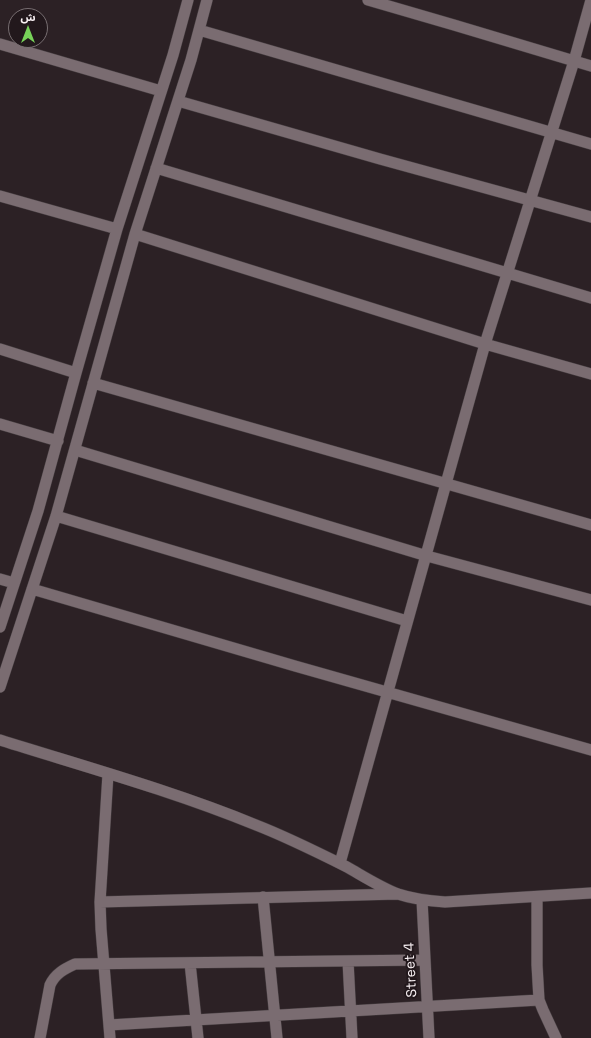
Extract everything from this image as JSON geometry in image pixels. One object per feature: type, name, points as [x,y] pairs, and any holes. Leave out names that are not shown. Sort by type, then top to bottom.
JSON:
[{"type":"street","points":[[0,627],[38,511],[117,229],[173,55],[188,0]]},
{"type":"street","points":[[0,687],[56,516],[108,326],[135,234],[178,101],[207,0]]},
{"type":"street","points":[[368,0],[591,66]]},
{"type":"street","points":[[340,863],[485,344],[574,61],[591,0]]},
{"type":"street","points":[[199,30],[591,144]]},
{"type":"street","points":[[0,44],[161,90]]},
{"type":"street","points":[[178,101],[380,159],[591,217]]},
{"type":"street","points":[[156,168],[591,298]]},
{"type":"street","points":[[0,196],[117,229]]},
{"type":"street","points":[[135,234],[485,344],[591,374]]},
{"type":"street","points":[[91,320],[108,326]]},
{"type":"street","points":[[0,349],[76,373]]},
{"type":"street","points":[[93,383],[591,525]]},
{"type":"street","points":[[0,424],[58,441]]},
{"type":"street","points":[[75,450],[426,556],[591,600]]},
{"type":"street","points":[[56,516],[407,621]]},
{"type":"street","points":[[0,579],[14,583]]},
{"type":"street","points":[[32,589],[591,750]]},
{"type":"street","points":[[0,740],[108,774],[162,789],[215,808],[267,829],[340,863],[398,894],[422,900],[445,902],[591,893]]},
{"type":"street","points":[[108,774],[100,902],[103,964],[110,1038]]},
{"type":"street","points":[[100,902],[398,894]]},
{"type":"street","points":[[264,897],[277,1038]]},
{"type":"street","points":[[537,897],[537,965],[539,1000],[542,1010],[556,1038]]},
{"type":"street","name":"Street 4","points":[[422,900],[429,1038]]},
{"type":"street","points":[[40,1038],[50,985],[54,978],[67,967],[75,964],[425,960]]},
{"type":"street","points":[[348,961],[352,1038]]},
{"type":"street","points":[[190,962],[198,1038]]},
{"type":"street","points":[[108,1025],[539,1000]]}]
